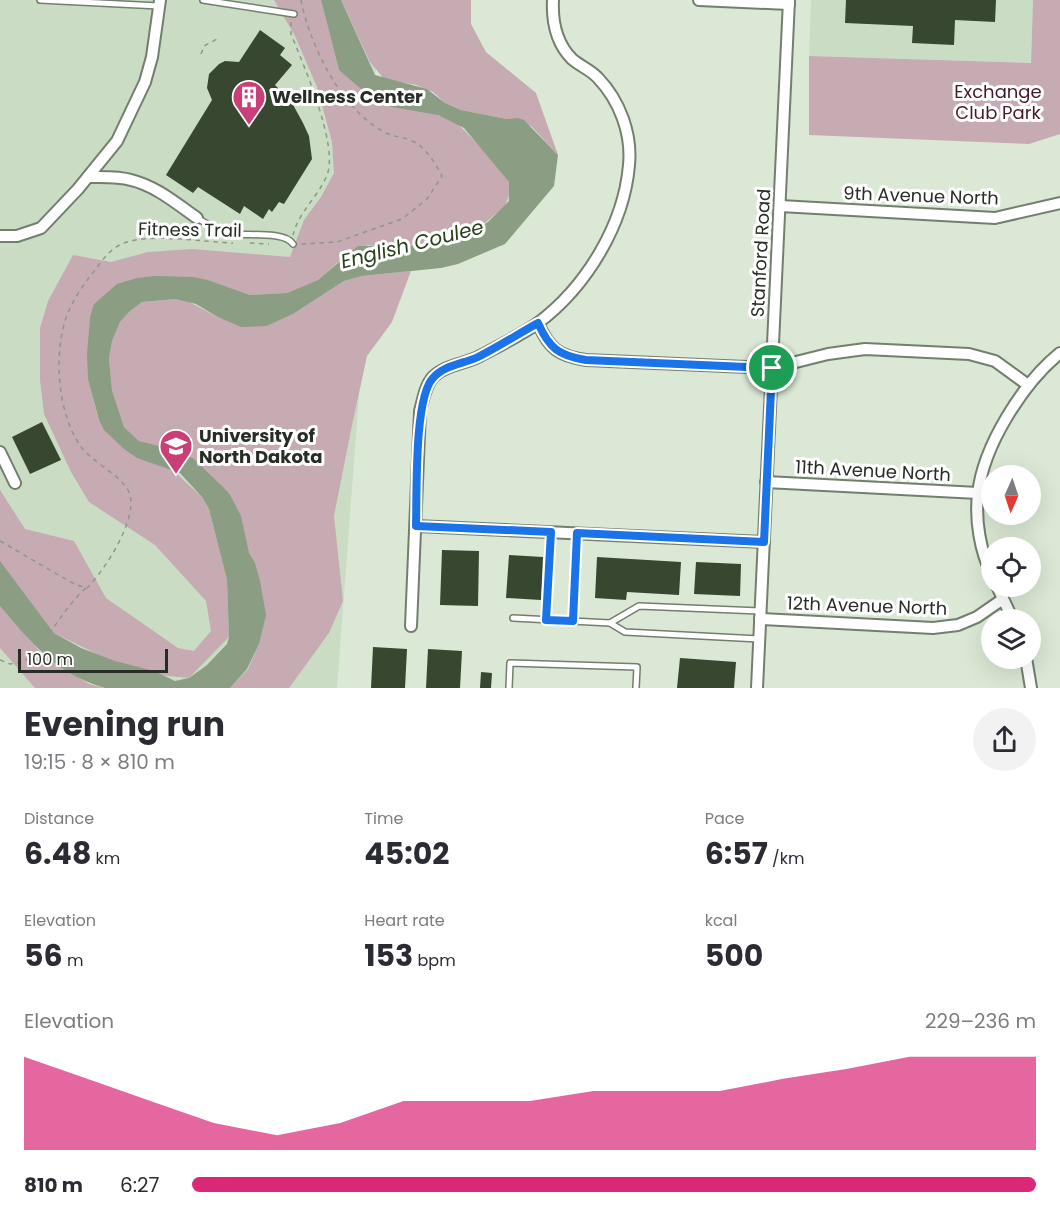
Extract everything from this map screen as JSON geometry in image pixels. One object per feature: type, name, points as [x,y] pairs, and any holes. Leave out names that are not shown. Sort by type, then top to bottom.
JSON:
[{"type":"street","points":[[411,626],[420,411],[425,391],[433,378],[447,368],[478,356],[538,323],[589,271],[608,238],[624,198],[630,164],[628,133],[620,110],[597,76],[572,59],[561,42],[554,26],[553,0]]},
{"type":"street","points":[[699,0],[789,2]]},
{"type":"street","name":"Stanford Road","points":[[757,688],[789,2]]},
{"type":"street","points":[[0,236],[17,236],[41,228],[54,217],[117,141],[145,82],[152,57],[159,3]]},
{"type":"street","points":[[88,177],[129,179],[140,183],[154,189],[197,218]]},
{"type":"street","name":"9th Avenue North","points":[[780,206],[995,218],[1060,203]]},
{"type":"street","points":[[538,323],[544,338],[555,350],[570,357],[586,360],[772,368],[828,354],[866,349],[969,354],[995,361],[1028,385]]},
{"type":"street","points":[[981,537],[978,522],[978,493],[990,449],[1011,410],[1028,385],[1060,353]]},
{"type":"street","points":[[0,452],[15,483]]},
{"type":"street","name":"11th Avenue North","points":[[766,482],[978,493]]},
{"type":"street","points":[[416,526],[764,542]]},
{"type":"street","points":[[1003,599],[1008,609]]},
{"type":"street","name":"12th Avenue North","points":[[760,615],[933,628],[957,625],[976,617],[1003,599]]},
{"type":"street","points":[[1028,669],[1031,688]]},
{"type":"lane","points":[[40,0],[159,3]]},
{"type":"lane","points":[[203,0],[294,14]]},
{"type":"lane","points":[[197,218],[222,231],[286,238],[292,244]]},
{"type":"lane","points":[[546,620],[551,532]]},
{"type":"lane","points":[[573,621],[577,533]]},
{"type":"lane","points":[[610,623],[639,606],[760,615]]},
{"type":"lane","points":[[513,618],[610,623],[625,632],[759,639]]},
{"type":"lane","points":[[509,688],[510,663],[637,668],[636,688]]},
{"type":"path","name":"Fitness Trail","points":[[245,243],[337,242],[402,219],[427,199],[442,176],[431,157],[415,142],[386,133],[356,112],[334,82],[315,45],[301,0]]},
{"type":"path","points":[[292,244],[299,219],[324,182],[330,160],[326,135],[291,34],[294,14]]},
{"type":"path","points":[[201,54],[204,46],[219,38]]},
{"type":"path","name":"Fitness Trail","points":[[0,660],[18,664],[31,656],[108,560],[126,528],[131,509],[130,495],[124,485],[96,462],[80,445],[68,421],[62,392],[60,349],[68,313],[75,298],[106,256],[121,244],[155,239],[234,243]]},
{"type":"path","points":[[0,541],[76,585],[87,588]]},
{"type":"shaded area","name":"University of North Dakota","points":[[0,0],[378,0],[375,92],[488,139],[520,158],[503,223],[369,263],[337,688],[0,688]]},
{"type":"shaded area","points":[[321,0],[341,0],[375,75],[427,89],[445,103],[461,110],[524,120],[558,155],[554,186],[505,244],[458,264],[441,268],[362,276],[344,281],[293,314],[267,326],[241,327],[196,304],[175,299],[142,302],[120,322],[112,341],[109,359],[112,390],[124,427],[139,441],[179,451],[194,459],[229,493],[241,516],[249,553],[255,563],[260,581],[266,615],[259,644],[247,669],[230,688],[105,688],[73,675],[46,656],[0,606],[0,561],[54,633],[81,648],[115,661],[154,671],[175,681],[189,678],[207,665],[227,644],[229,637],[227,580],[209,509],[202,497],[180,473],[137,458],[124,449],[104,430],[99,420],[88,379],[87,354],[90,317],[94,304],[117,284],[155,276],[194,277],[250,295],[287,293],[318,280],[358,246],[422,246],[439,241],[447,236],[480,227],[509,201],[509,182],[464,128],[438,115],[392,107],[374,100],[339,70]]},
{"type":"shaded area","points":[[811,0],[1033,0],[1031,63],[809,56]]},
{"type":"green space","points":[[274,0],[321,0],[339,70],[458,124],[487,154],[509,182],[509,195],[505,206],[480,227],[422,246],[368,245],[347,254],[318,280],[287,293],[250,295],[194,277],[137,278],[90,317],[89,369],[92,394],[99,420],[169,467],[202,497],[209,509],[227,580],[229,637],[189,678],[158,675],[105,658],[54,633],[0,562],[0,490],[25,529],[74,541],[106,598],[178,648],[194,651],[211,631],[206,601],[155,545],[89,502],[71,472],[44,414],[40,380],[40,328],[48,301],[73,255],[111,262],[148,252],[192,249],[290,257],[304,220],[321,197],[334,173],[332,142],[317,87],[295,36]]},
{"type":"green space","points":[[341,0],[471,0],[471,24],[486,52],[536,93],[558,155],[531,126],[461,110],[445,103],[433,92],[416,85],[384,79],[370,62]]},
{"type":"green space","name":"Exchange Club Park","points":[[1033,0],[1060,0],[1060,134],[1029,144],[809,135],[809,56],[1031,63]]},
{"type":"green space","points":[[411,271],[392,322],[367,356],[351,430],[334,516],[343,601],[329,633],[289,688],[230,688],[248,669],[259,644],[246,543],[229,493],[214,480],[153,445],[139,441],[124,427],[112,390],[109,359],[112,341],[120,322],[142,302],[175,299],[187,301],[218,317],[267,326],[293,314],[344,281],[362,276]]},
{"type":"green space","points":[[0,606],[42,654],[89,684],[103,688],[35,688],[0,648]]},
{"type":"building","points":[[846,0],[996,0],[995,22],[955,20],[954,45],[912,43],[913,26],[845,23]]},
{"type":"building","name":"Wellness Center","points":[[260,30],[285,48],[280,55],[292,65],[275,85],[291,101],[303,123],[309,136],[312,159],[284,204],[279,202],[272,212],[269,209],[263,219],[244,206],[240,214],[198,187],[193,193],[166,175],[212,100],[207,88],[209,74],[225,61],[239,62]]},
{"type":"building","points":[[42,422],[61,460],[30,474],[12,437]]},
{"type":"building","points":[[442,550],[479,551],[478,606],[440,605]]},
{"type":"building","points":[[509,555],[543,557],[541,600],[506,598]]},
{"type":"building","points":[[597,557],[681,562],[679,595],[627,592],[626,600],[595,598]]},
{"type":"building","points":[[696,562],[741,564],[740,596],[694,594]]},
{"type":"building","points":[[373,647],[407,649],[405,688],[371,688]]},
{"type":"building","points":[[428,649],[462,651],[460,688],[426,688]]},
{"type":"building","points":[[680,658],[736,662],[734,688],[677,688]]},
{"type":"building","points":[[481,672],[492,673],[491,688],[480,688]]},
{"type":"place","name":"Wellness Center","points":[[249,126]]},
{"type":"place","name":"University of North Dakota","points":[[176,475]]},
{"type":"route","points":[[538,323],[544,338],[555,350],[570,357],[586,360],[772,368],[764,542],[577,533],[573,621],[546,620],[551,532],[416,526],[420,411],[425,391],[433,378],[447,368],[466,362],[538,323]]},
{"type":"water label","name":"English Coulee","points":[[412,244]]}]
